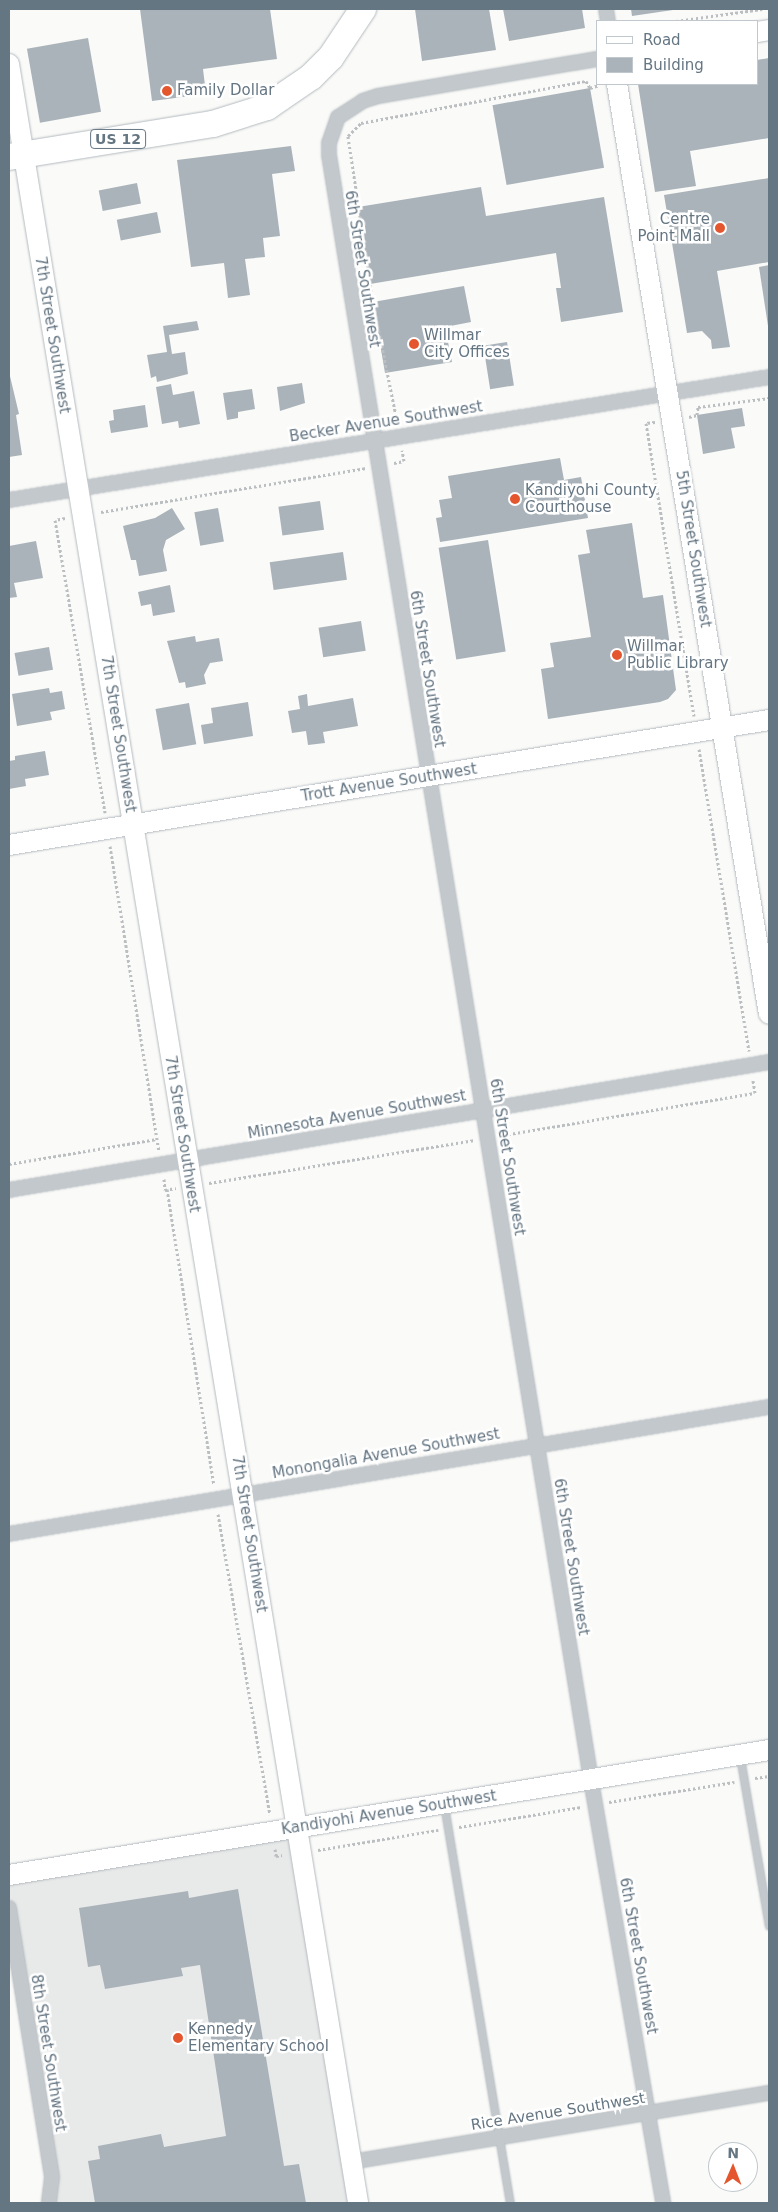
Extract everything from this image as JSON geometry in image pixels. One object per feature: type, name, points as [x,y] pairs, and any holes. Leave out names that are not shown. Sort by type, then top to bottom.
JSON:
[{"type":"highway","name":"US 12","points":[[16,155],[213,124],[267,107],[289,95],[331,57],[363,9]]},
{"type":"street","name":"6th Street Southwest","points":[[596,59],[378,96],[338,117],[329,143],[330,168],[427,776],[591,1780],[663,2203]]},
{"type":"street","name":"7th Street Southwest","points":[[9,64],[16,155],[76,489],[133,826],[186,1161],[243,1495],[358,2203]]},
{"type":"street","name":"5th Street Southwest","points":[[617,85],[769,1014]]},
{"type":"street","name":"Becker Avenue Southwest","points":[[9,500],[769,377]]},
{"type":"street","name":"Trott Avenue Southwest","points":[[9,845],[769,720]]},
{"type":"street","name":"Minnesota Avenue Southwest","points":[[9,1190],[769,1062]]},
{"type":"street","name":"Monongalia Avenue Southwest","points":[[9,1534],[769,1407]]},
{"type":"street","name":"Kandiyohi Avenue Southwest","points":[[9,1875],[769,1750]]},
{"type":"street","name":"8th Street Southwest","points":[[9,1908],[52,2177],[49,2203]]},
{"type":"street","name":"Rice Avenue Southwest","points":[[351,2162],[769,2092]]},
{"type":"lane","points":[[740,1755],[769,1926]]},
{"type":"lane","points":[[444,1804],[510,2203]]},
{"type":"path","points":[[683,20],[762,9]]},
{"type":"path","points":[[9,1164],[157,1139]]},
{"type":"shaded area","name":"Kennedy Elementary School","points":[[296,1828],[358,2203],[48,2203],[9,1914],[9,1875]]},
{"type":"building","points":[[140,9],[270,9],[277,59],[203,69],[206,94],[152,101]]},
{"type":"building","points":[[415,9],[489,9],[496,50],[422,61]]},
{"type":"building","points":[[503,9],[582,9],[585,28],[509,41]]},
{"type":"building","points":[[631,9],[673,9],[673,10],[632,16]]},
{"type":"building","points":[[88,38],[101,112],[40,123],[27,49]]},
{"type":"building","points":[[769,58],[769,138],[690,151],[696,186],[655,192],[638,85],[758,85],[758,60]]},
{"type":"building","points":[[590,88],[604,168],[507,185],[493,105]]},
{"type":"building","points":[[291,146],[295,171],[272,174],[280,236],[263,238],[265,257],[245,259],[250,295],[228,298],[224,263],[191,267],[177,160]]},
{"type":"building","name":"Centre Point Mall","points":[[769,178],[769,262],[717,271],[730,347],[712,349],[711,340],[702,331],[687,333],[664,195]]},
{"type":"building","points":[[137,183],[141,204],[103,211],[99,190]]},
{"type":"building","points":[[481,187],[486,216],[604,197],[623,312],[561,322],[556,288],[561,288],[556,253],[370,284],[358,207]]},
{"type":"building","points":[[157,212],[161,233],[121,240],[117,220]]},
{"type":"building","points":[[769,265],[769,326],[768,326],[759,267]]},
{"type":"building","name":"Willmar City Offices","points":[[464,286],[471,322],[445,327],[452,362],[385,373],[373,302]]},
{"type":"building","points":[[197,321],[199,330],[169,335],[172,354],[185,352],[188,374],[157,382],[156,376],[151,378],[147,355],[167,352],[163,326]]},
{"type":"building","points":[[507,342],[514,385],[490,389],[483,346]]},
{"type":"building","points":[[9,372],[19,414],[16,415],[22,455],[9,457]]},
{"type":"building","points":[[302,383],[305,403],[280,411],[277,387]]},
{"type":"building","points":[[171,384],[173,395],[194,391],[200,424],[179,428],[178,421],[162,424],[156,387]]},
{"type":"building","points":[[252,389],[255,409],[238,412],[238,418],[227,420],[223,393]]},
{"type":"building","points":[[145,405],[148,427],[111,433],[109,421],[114,420],[113,410]]},
{"type":"building","points":[[742,408],[745,426],[731,428],[735,448],[703,454],[697,415]]},
{"type":"building","name":"Kandiyohi County Courthouse","points":[[560,458],[564,480],[581,477],[588,518],[440,542],[436,518],[442,517],[439,500],[452,498],[448,476]]},
{"type":"building","points":[[320,501],[324,530],[282,536],[278,507]]},
{"type":"building","points":[[172,508],[185,529],[166,540],[163,550],[167,571],[139,576],[136,560],[131,560],[123,526],[155,518]]},
{"type":"building","points":[[218,508],[224,541],[200,546],[194,512]]},
{"type":"building","points":[[632,523],[643,598],[663,595],[676,690],[668,699],[660,702],[548,719],[541,669],[554,667],[550,643],[591,637],[578,555],[590,553],[586,530]]},
{"type":"building","points":[[488,540],[506,652],[456,659],[439,548]]},
{"type":"building","points":[[36,541],[43,578],[14,583],[17,597],[9,598],[9,546]]},
{"type":"building","points":[[343,552],[347,580],[274,590],[270,562]]},
{"type":"building","points":[[170,585],[175,612],[153,616],[151,604],[141,606],[138,592]]},
{"type":"building","points":[[361,621],[366,651],[323,657],[319,628]]},
{"type":"building","points":[[195,636],[196,642],[219,638],[223,661],[210,663],[204,675],[206,684],[186,688],[185,682],[179,683],[167,641]]},
{"type":"building","points":[[49,647],[53,670],[19,676],[15,653]]},
{"type":"building","points":[[49,688],[50,693],[62,691],[65,709],[50,712],[52,720],[17,726],[12,694]]},
{"type":"building","points":[[307,694],[308,706],[353,698],[358,726],[323,732],[325,743],[308,745],[306,731],[292,733],[288,711],[300,709],[298,696]]},
{"type":"building","points":[[248,702],[253,736],[204,744],[201,725],[213,723],[211,708]]},
{"type":"building","points":[[189,703],[196,744],[163,750],[156,709]]},
{"type":"building","points":[[45,751],[49,775],[25,779],[26,786],[9,789],[9,761],[15,760],[15,756]]},
{"type":"building","points":[[238,1889],[284,2166],[299,2164],[306,2203],[95,2203],[88,2161],[100,2159],[98,2146],[161,2134],[164,2147],[226,2136],[200,1965],[181,1968],[183,1976],[105,1989],[100,1965],[88,1967],[79,1908],[188,1891],[189,1898]]},
{"type":"place","name":"Family Dollar","points":[[167,91]]},
{"type":"place","name":"Centre Point Mall","points":[[720,228]]},
{"type":"place","name":"Willmar City Offices","points":[[414,344]]},
{"type":"place","name":"Kandiyohi County Courthouse","points":[[515,499]]},
{"type":"place","name":"Willmar Public Library","points":[[617,655]]},
{"type":"place","name":"Kennedy Elementary School","points":[[178,2038]]}]
